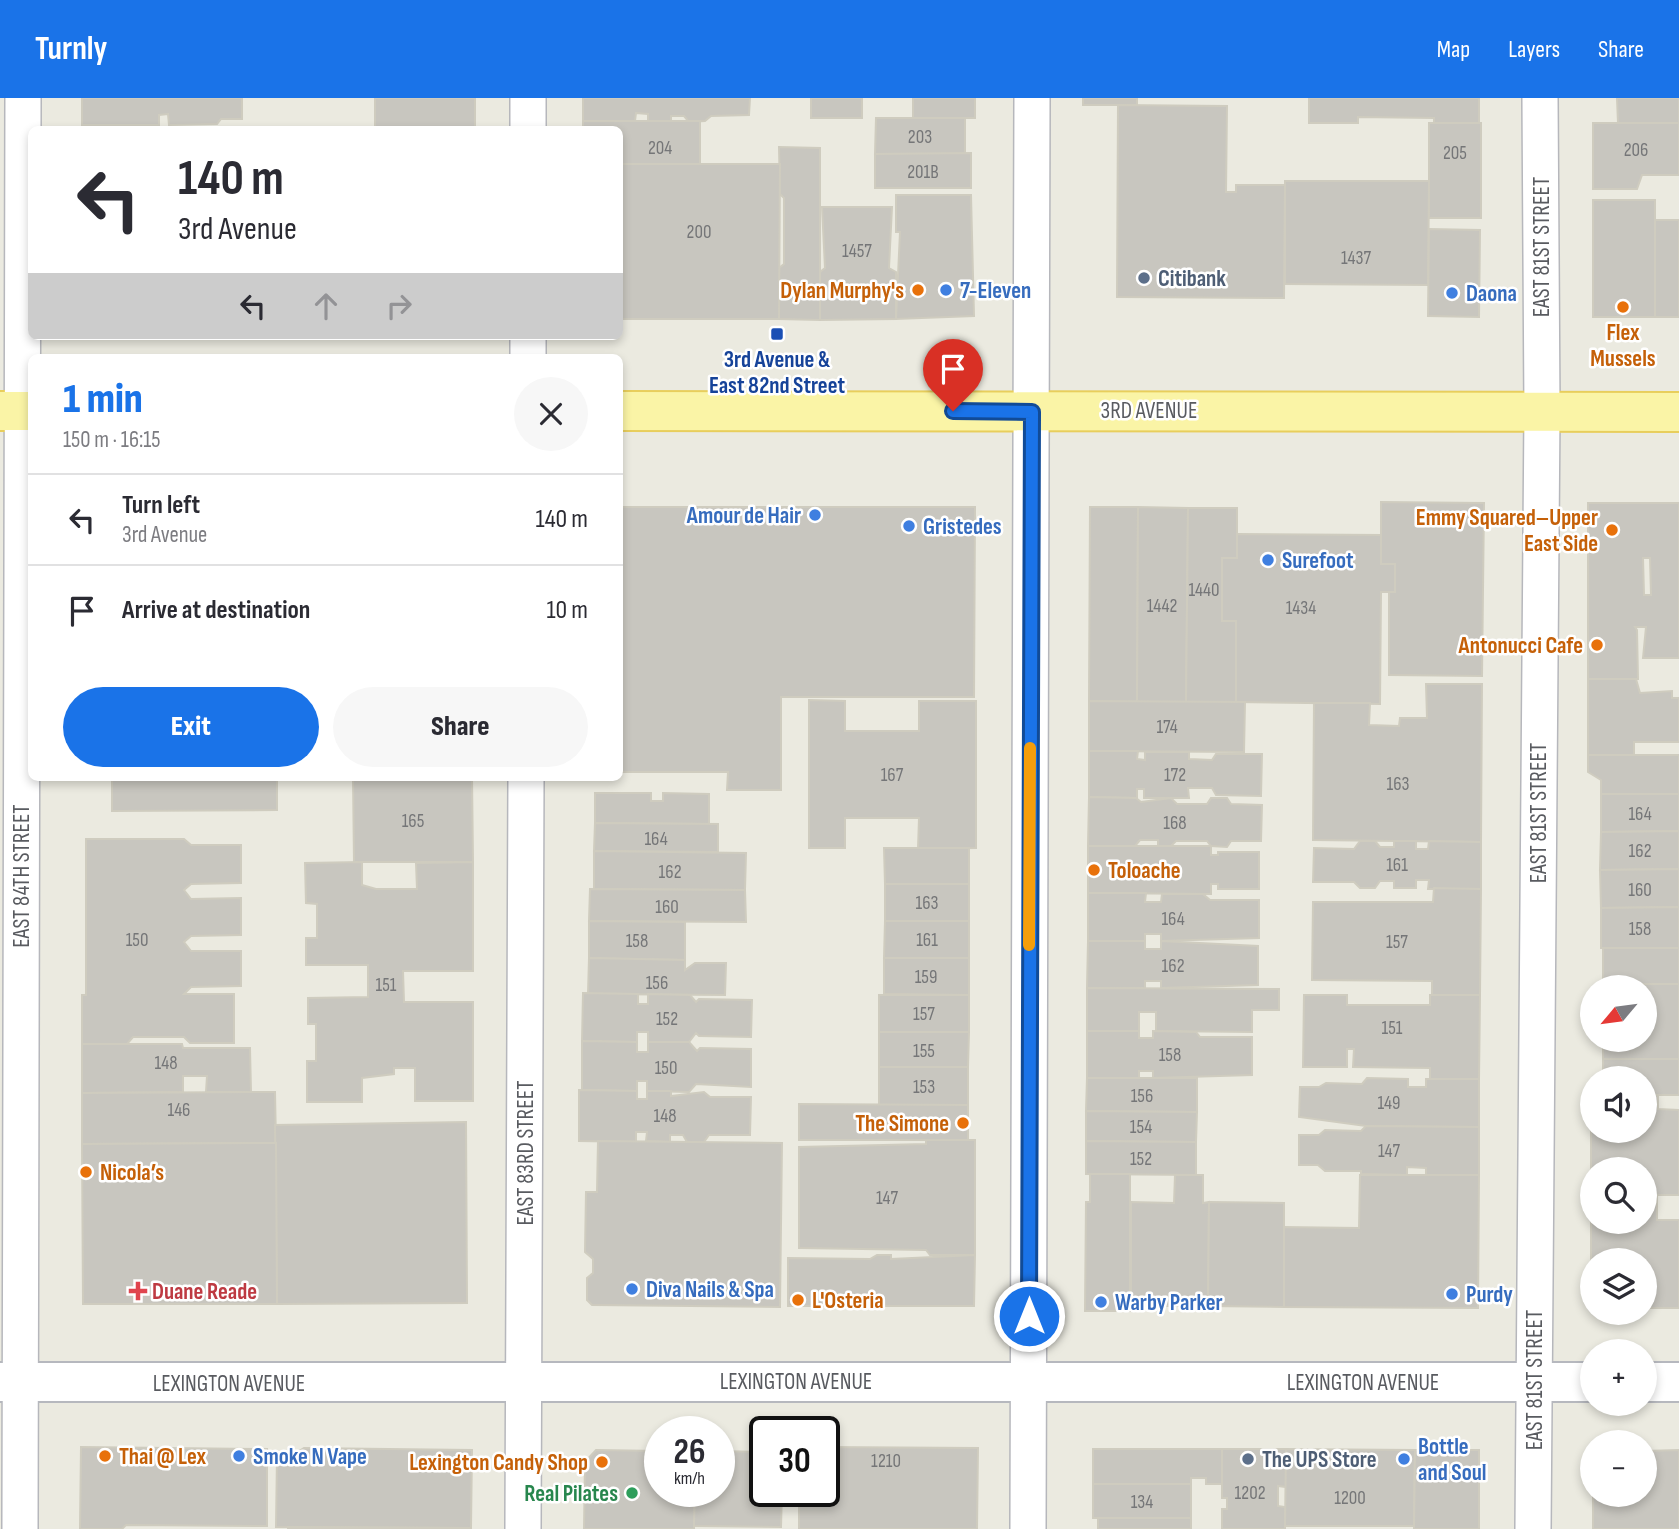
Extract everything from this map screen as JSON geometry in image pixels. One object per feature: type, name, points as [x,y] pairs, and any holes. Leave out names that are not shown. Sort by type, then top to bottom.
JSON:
[{"type":"main road","name":"3RD AVENUE","points":[[623,411],[1679,412]]},
{"type":"main road","name":"LEXINGTON AVENUE","points":[[10,1382],[1580,1382]]},
{"type":"main road","points":[[1657,1382],[1679,1382]]},
{"type":"street","name":"EAST 84TH STREET","points":[[20,1529],[10,1382],[23,98]]},
{"type":"street","points":[[528,98],[528,126]]},
{"type":"street","points":[[1028,1529],[1032,98]]},
{"type":"street","name":"EAST 81ST STREET","points":[[1533,1529],[1542,411],[1540,98]]},
{"type":"street","name":"EAST 83RD STREET","points":[[523,1529],[526,781]]},
{"type":"building","points":[[82,98],[242,98],[242,119],[221,119],[217,124],[169,125],[168,114],[159,115],[159,125],[82,125]]},
{"type":"building","points":[[375,98],[475,98],[475,126],[375,126]]},
{"type":"building","points":[[583,98],[750,98],[749,115],[711,116],[705,121],[689,122],[684,116],[671,116],[671,121],[648,121],[648,114],[636,113],[635,121],[583,121]]},
{"type":"building","points":[[811,98],[862,98],[862,118],[811,118]]},
{"type":"building","points":[[913,98],[975,98],[975,118],[913,118]]},
{"type":"building","points":[[1083,98],[1137,98],[1137,105],[1083,105]]},
{"type":"building","points":[[1309,98],[1479,98],[1479,123],[1434,123],[1434,118],[1358,117],[1358,123],[1309,123]]},
{"type":"building","points":[[1617,98],[1679,98],[1679,123],[1618,123]]},
{"type":"building","points":[[1118,105],[1227,106],[1226,192],[1236,192],[1236,185],[1285,185],[1284,298],[1117,297]]},
{"type":"building","points":[[876,118],[965,118],[965,154],[875,154]]},
{"type":"building","points":[[583,121],[700,121],[700,164],[623,164],[623,126],[583,126]]},
{"type":"building","points":[[1429,123],[1481,123],[1481,218],[1429,218]]},
{"type":"building","points":[[1593,123],[1679,123],[1679,175],[1642,175],[1637,189],[1593,189]]},
{"type":"building","points":[[779,147],[820,148],[820,320],[779,319],[779,268],[784,264],[784,198],[780,194]]},
{"type":"building","points":[[971,153],[971,188],[875,188],[875,154]]},
{"type":"building","points":[[623,164],[780,164],[779,319],[623,319]]},
{"type":"building","points":[[1285,181],[1429,181],[1428,285],[1285,284]]},
{"type":"building","points":[[896,195],[971,195],[974,316],[896,319],[900,232],[896,232]]},
{"type":"building","points":[[1593,200],[1655,200],[1655,317],[1593,317]]},
{"type":"building","points":[[822,207],[892,207],[889,268],[896,272],[896,319],[820,320],[820,272],[825,268]]},
{"type":"building","points":[[1655,220],[1679,220],[1679,317],[1655,317]]},
{"type":"building","points":[[1429,229],[1480,230],[1479,317],[1428,316]]},
{"type":"building","points":[[1381,502],[1484,503],[1482,676],[1389,675],[1389,592],[1395,592],[1395,564],[1381,564]]},
{"type":"building","points":[[1588,503],[1679,503],[1679,658],[1643,658],[1646,627],[1635,627],[1638,679],[1588,679]],"holes":[[[1643,558],[1650,558],[1651,595],[1644,595]]]},
{"type":"building","points":[[623,507],[975,507],[974,697],[781,697],[781,790],[727,790],[728,772],[623,772]]},
{"type":"building","points":[[1090,507],[1138,507],[1137,702],[1089,701]]},
{"type":"building","points":[[1138,507],[1188,508],[1186,702],[1137,702]]},
{"type":"building","points":[[1188,508],[1237,508],[1237,558],[1222,558],[1222,621],[1236,621],[1236,702],[1186,702]]},
{"type":"building","points":[[1237,534],[1381,535],[1381,564],[1395,564],[1395,592],[1381,592],[1380,704],[1236,702],[1236,621],[1222,621],[1222,558],[1237,558]]},
{"type":"building","points":[[1588,679],[1636,679],[1640,693],[1672,691],[1672,698],[1679,698],[1679,742],[1634,742],[1634,755],[1588,755]]},
{"type":"building","points":[[1426,684],[1482,684],[1481,842],[1313,840],[1314,703],[1370,703],[1369,725],[1399,726],[1400,718],[1427,718]]},
{"type":"building","points":[[809,700],[845,701],[845,731],[919,731],[919,701],[976,701],[976,848],[918,849],[919,818],[845,818],[845,848],[809,848]]},
{"type":"building","points":[[1089,701],[1245,702],[1244,752],[1089,751]]},
{"type":"building","points":[[1089,751],[1138,751],[1137,759],[1145,760],[1145,752],[1189,752],[1189,759],[1212,760],[1216,754],[1262,754],[1261,796],[1216,795],[1212,788],[1188,788],[1189,798],[1144,798],[1144,789],[1137,789],[1137,798],[1089,797]]},
{"type":"building","points":[[1588,755],[1679,755],[1679,794],[1601,794],[1601,780],[1588,772]]},
{"type":"building","points":[[112,781],[277,781],[277,810],[112,811]]},
{"type":"building","points":[[353,781],[472,781],[473,862],[354,862]]},
{"type":"building","points":[[595,793],[651,793],[651,801],[663,801],[663,793],[709,794],[709,824],[595,823]]},
{"type":"building","points":[[1601,794],[1679,794],[1679,831],[1601,832]]},
{"type":"building","points":[[1089,797],[1136,798],[1141,802],[1171,798],[1177,804],[1207,804],[1211,798],[1227,798],[1231,804],[1262,805],[1261,841],[1231,841],[1227,847],[1211,846],[1207,841],[1176,841],[1171,846],[1158,846],[1158,840],[1140,840],[1135,846],[1088,846]]},
{"type":"building","points":[[595,823],[718,824],[718,852],[594,851]]},
{"type":"building","points":[[1679,831],[1679,869],[1600,870],[1601,832]]},
{"type":"building","points":[[86,839],[184,839],[191,845],[241,845],[241,883],[191,884],[184,890],[191,899],[241,898],[241,935],[191,936],[184,942],[191,951],[241,951],[241,986],[191,987],[184,994],[234,994],[234,1043],[190,1043],[184,1037],[133,1037],[127,1044],[82,1044],[82,995],[86,995]]},
{"type":"building","points":[[1360,841],[1375,841],[1380,847],[1394,847],[1394,841],[1416,841],[1416,849],[1428,849],[1429,841],[1481,842],[1481,889],[1428,889],[1429,880],[1416,880],[1416,888],[1394,888],[1394,881],[1380,881],[1375,888],[1360,888],[1354,882],[1313,882],[1314,848],[1354,849]]},
{"type":"building","points":[[1088,846],[1211,846],[1211,855],[1218,855],[1218,852],[1259,852],[1259,889],[1218,889],[1218,884],[1211,884],[1211,894],[1088,893]]},
{"type":"building","points":[[884,848],[969,848],[969,884],[885,884]]},
{"type":"building","points":[[594,851],[746,853],[745,890],[594,889]]},
{"type":"building","points":[[362,862],[362,885],[376,889],[417,889],[416,863],[473,862],[473,971],[403,971],[404,1002],[473,1002],[473,1101],[415,1101],[415,1068],[394,1068],[394,1074],[362,1078],[362,1102],[307,1102],[307,1061],[316,1061],[316,1024],[308,1024],[308,998],[368,997],[368,965],[306,965],[306,938],[317,938],[317,904],[306,903],[305,863]]},
{"type":"building","points":[[1679,869],[1679,907],[1601,908],[1600,870]]},
{"type":"building","points":[[885,884],[969,884],[969,921],[885,921]]},
{"type":"building","points":[[1434,888],[1481,889],[1480,995],[1432,995],[1432,981],[1312,980],[1313,902],[1433,902]]},
{"type":"building","points":[[590,889],[745,890],[746,922],[589,921]]},
{"type":"building","points":[[1088,893],[1146,893],[1145,902],[1161,902],[1162,894],[1203,894],[1210,900],[1259,900],[1259,938],[1161,941],[1161,934],[1145,934],[1145,941],[1088,941]]},
{"type":"building","points":[[1679,907],[1679,948],[1601,948],[1601,908]]},
{"type":"building","points":[[589,921],[685,922],[685,960],[589,958]]},
{"type":"building","points":[[885,921],[969,921],[969,958],[884,958]]},
{"type":"building","points":[[1088,941],[1145,941],[1145,949],[1161,949],[1161,941],[1258,946],[1258,985],[1161,988],[1161,981],[1145,981],[1145,988],[1087,988]]},
{"type":"building","points":[[1603,948],[1679,948],[1679,984],[1657,984],[1657,975],[1603,975]]},
{"type":"building","points":[[589,958],[685,960],[685,970],[695,963],[726,963],[725,995],[588,994]]},
{"type":"building","points":[[884,958],[969,958],[969,995],[884,994]]},
{"type":"building","points":[[1657,984],[1679,984],[1679,1059],[1603,1059],[1603,1052],[1657,1052]]},
{"type":"building","points":[[1087,988],[1279,989],[1279,1010],[1252,1010],[1252,1032],[1156,1031],[1156,1012],[1139,1012],[1139,1031],[1087,1031]]},
{"type":"building","points":[[583,993],[638,994],[638,1004],[648,1004],[648,994],[690,995],[696,1002],[699,999],[752,1000],[751,1037],[699,1036],[696,1033],[689,1042],[648,1042],[648,1032],[637,1032],[637,1042],[582,1041]]},
{"type":"building","points":[[879,995],[969,995],[969,1032],[879,1032]]},
{"type":"building","points":[[1304,995],[1347,995],[1347,1005],[1430,1005],[1430,995],[1480,995],[1479,1079],[1430,1079],[1430,1068],[1353,1067],[1354,1049],[1347,1049],[1347,1067],[1303,1067]]},
{"type":"building","points":[[1087,1031],[1139,1031],[1139,1038],[1153,1038],[1153,1031],[1196,1032],[1200,1037],[1252,1037],[1252,1075],[1153,1078],[1153,1071],[1139,1071],[1139,1078],[1087,1078]]},
{"type":"building","points":[[879,1032],[969,1032],[968,1067],[879,1067]]},
{"type":"building","points":[[582,1041],[637,1042],[637,1052],[648,1052],[648,1042],[689,1042],[697,1051],[700,1048],[751,1049],[751,1087],[696,1084],[689,1092],[647,1091],[647,1081],[637,1081],[637,1091],[582,1090]]},
{"type":"building","points":[[82,1044],[182,1044],[183,1048],[250,1048],[251,1092],[206,1092],[207,1076],[183,1076],[183,1092],[82,1093]]},
{"type":"building","points":[[1603,1059],[1679,1059],[1679,1095],[1657,1095],[1657,1066],[1603,1066]]},
{"type":"building","points":[[879,1067],[968,1067],[968,1105],[879,1105]]},
{"type":"building","points":[[1087,1078],[1197,1078],[1197,1112],[1086,1111]]},
{"type":"building","points":[[1367,1078],[1408,1079],[1408,1087],[1426,1087],[1426,1079],[1479,1079],[1479,1127],[1366,1126],[1299,1117],[1300,1087],[1319,1087],[1326,1083],[1362,1084]]},
{"type":"building","points":[[579,1090],[637,1091],[637,1099],[647,1099],[647,1091],[671,1091],[671,1096],[704,1092],[710,1097],[751,1097],[750,1135],[709,1135],[704,1142],[687,1142],[683,1135],[670,1135],[670,1142],[646,1141],[647,1132],[636,1132],[636,1142],[579,1141]]},
{"type":"building","points":[[275,1092],[276,1143],[82,1144],[82,1093]]},
{"type":"building","points":[[1657,1095],[1658,1109],[1679,1110],[1679,1195],[1657,1195],[1657,1157],[1591,1157],[1591,1143],[1657,1143]]},
{"type":"building","points":[[799,1104],[968,1105],[968,1140],[799,1140]]},
{"type":"building","points":[[1086,1111],[1197,1112],[1196,1142],[1086,1141]]},
{"type":"building","points":[[466,1122],[467,1303],[277,1304],[275,1125]]},
{"type":"building","points":[[1366,1126],[1479,1127],[1479,1175],[1426,1175],[1426,1168],[1407,1167],[1407,1175],[1361,1174],[1361,1171],[1325,1171],[1318,1165],[1299,1165],[1299,1135],[1319,1135],[1325,1130],[1361,1131]]},
{"type":"building","points":[[926,1140],[975,1140],[975,1255],[930,1255],[926,1250],[799,1248],[799,1147],[926,1144]]},
{"type":"building","points":[[598,1141],[782,1143],[780,1307],[592,1305],[587,1300],[587,1278],[593,1273],[593,1259],[585,1252],[586,1192],[597,1192]]},
{"type":"building","points":[[1086,1141],[1196,1142],[1196,1175],[1086,1174]]},
{"type":"building","points":[[276,1143],[277,1304],[83,1304],[82,1144]]},
{"type":"building","points":[[1090,1174],[1130,1174],[1130,1311],[1085,1311],[1086,1202],[1090,1202]]},
{"type":"building","points":[[1175,1175],[1203,1175],[1203,1203],[1209,1202],[1208,1306],[1131,1306],[1131,1202],[1174,1203]]},
{"type":"building","points":[[1360,1175],[1479,1175],[1478,1308],[1284,1307],[1284,1227],[1359,1228]]},
{"type":"building","points":[[1209,1202],[1284,1203],[1284,1307],[1208,1306]]},
{"type":"building","points":[[1657,1220],[1679,1220],[1679,1308],[1657,1308],[1657,1248],[1591,1248],[1591,1234],[1657,1234]]},
{"type":"building","points":[[877,1255],[891,1255],[891,1259],[975,1255],[974,1306],[788,1306],[788,1258],[870,1259]]},
{"type":"building","points":[[81,1447],[267,1449],[267,1526],[126,1525],[122,1529],[80,1529]]},
{"type":"building","points":[[840,1447],[978,1448],[977,1529],[799,1529],[799,1507],[840,1507]]},
{"type":"building","points":[[304,1448],[472,1450],[471,1528],[276,1527],[277,1455],[291,1456]]},
{"type":"building","points":[[1093,1449],[1222,1449],[1222,1484],[1206,1484],[1206,1478],[1191,1478],[1191,1484],[1093,1484]]},
{"type":"building","points":[[1222,1449],[1286,1449],[1286,1487],[1278,1486],[1278,1506],[1285,1507],[1285,1529],[1222,1529],[1222,1509],[1227,1509],[1227,1498],[1222,1498]]},
{"type":"building","points":[[1286,1449],[1415,1450],[1414,1526],[1285,1526]]},
{"type":"building","points":[[596,1450],[644,1451],[644,1507],[695,1507],[694,1529],[584,1529],[585,1462]]},
{"type":"building","points":[[1415,1450],[1479,1450],[1479,1529],[1414,1529]]},
{"type":"building","points":[[1679,1450],[1679,1529],[1593,1529],[1593,1507],[1657,1507],[1657,1451]]},
{"type":"building","points":[[735,1451],[749,1452],[749,1507],[782,1507],[781,1527],[694,1526],[695,1507],[735,1507]]},
{"type":"building","points":[[1093,1484],[1191,1484],[1191,1518],[1093,1518]]},
{"type":"building","points":[[1098,1518],[1191,1518],[1191,1529],[1098,1529]]},
{"type":"building","points":[[471,1528],[471,1529],[288,1529]]},
{"type":"slow traffic","points":[[1029,945],[1030,748]]},
{"type":"place","name":"Citibank","points":[[1144,278]]},
{"type":"place","name":"Dylan Murphy's","points":[[918,290]]},
{"type":"place","name":"7-Eleven","points":[[946,290]]},
{"type":"place","name":"Daona","points":[[1452,293]]},
{"type":"place","name":"Flex Mussels","points":[[1623,307]]},
{"type":"place","name":"3rd Avenue & East 82nd Street","points":[[777,334]]},
{"type":"place","name":"Amour de Hair","points":[[815,515]]},
{"type":"place","name":"Gristedes","points":[[909,526]]},
{"type":"place","name":"Emmy Squared–Upper East Side","points":[[1612,530]]},
{"type":"place","name":"Surefoot","points":[[1268,560]]},
{"type":"place","name":"Antonucci Cafe","points":[[1597,645]]},
{"type":"place","name":"Toloache","points":[[1094,870]]},
{"type":"place","name":"The Simone","points":[[963,1123]]},
{"type":"place","name":"Nicola’s","points":[[86,1172]]},
{"type":"place","name":"Diva Nails & Spa","points":[[632,1289]]},
{"type":"place","name":"Duane Reade","points":[[138,1291]]},
{"type":"place","name":"Purdy","points":[[1452,1294]]},
{"type":"place","name":"L'Osteria","points":[[798,1300]]},
{"type":"place","name":"Warby Parker","points":[[1101,1302]]},
{"type":"place","name":"Thai @ Lex","points":[[105,1456]]},
{"type":"place","name":"Smoke N Vape","points":[[239,1456]]},
{"type":"place","name":"The UPS Store","points":[[1248,1459]]},
{"type":"place","name":"Bottle and Soul","points":[[1404,1459]]},
{"type":"place","name":"Lexington Candy Shop","points":[[602,1462]]},
{"type":"place","name":"Real Pilates","points":[[632,1493]]},
{"type":"route","points":[[953,411],[1032,412],[1029,1316]]}]
